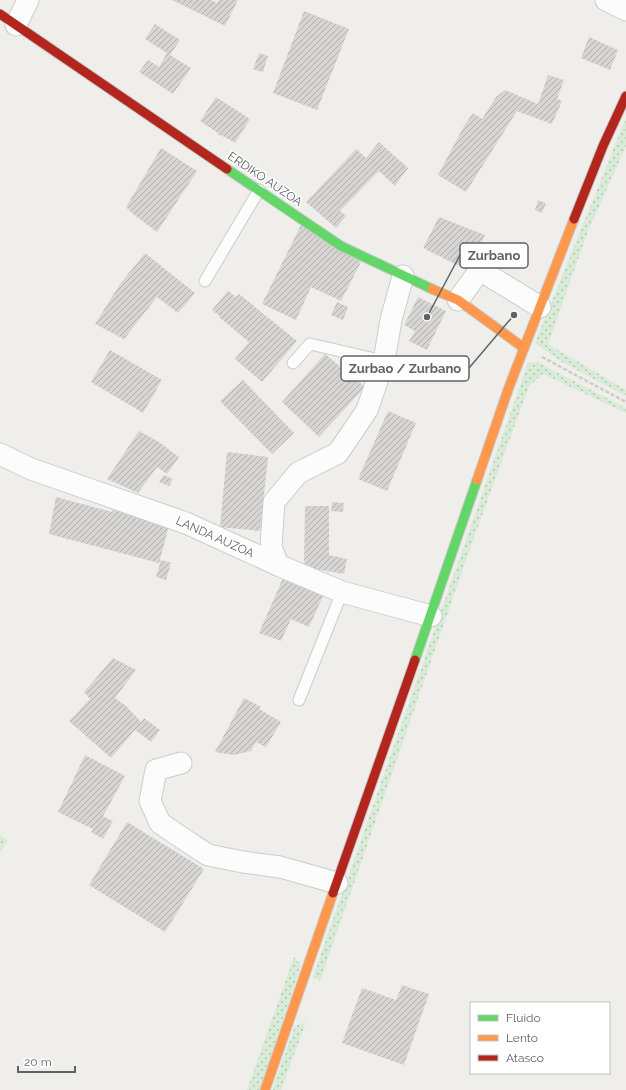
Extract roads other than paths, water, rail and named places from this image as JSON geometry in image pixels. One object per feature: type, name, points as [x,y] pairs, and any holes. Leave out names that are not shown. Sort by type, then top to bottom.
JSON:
[{"type":"street","points":[[8,20],[28,0]]},
{"type":"street","points":[[606,0],[626,10]]},
{"type":"street","name":"ERDIKO AUZOA","points":[[8,20],[341,246],[403,276],[458,300],[524,348]]},
{"type":"street","points":[[265,1090],[431,616],[509,387],[602,146],[626,96]]},
{"type":"street","points":[[458,300],[480,270],[540,307]]},
{"type":"street","points":[[278,565],[271,547],[274,502],[298,473],[338,453],[367,410],[384,361],[391,320],[403,276]]},
{"type":"street","name":"LANDA AUZOA","points":[[0,454],[31,469],[186,523],[342,592],[431,616]]},
{"type":"street","points":[[181,763],[156,770],[150,801],[160,823],[208,855],[280,867],[337,882]]},
{"type":"lane","points":[[205,281],[259,190]]},
{"type":"lane","points":[[293,363],[310,344],[384,361]]},
{"type":"lane","points":[[299,700],[342,592]]},
{"type":"place","name":"Zurbao / Zurbano","points":[[514,315]]},
{"type":"place","name":"Zurbano","points":[[427,317]]}]
